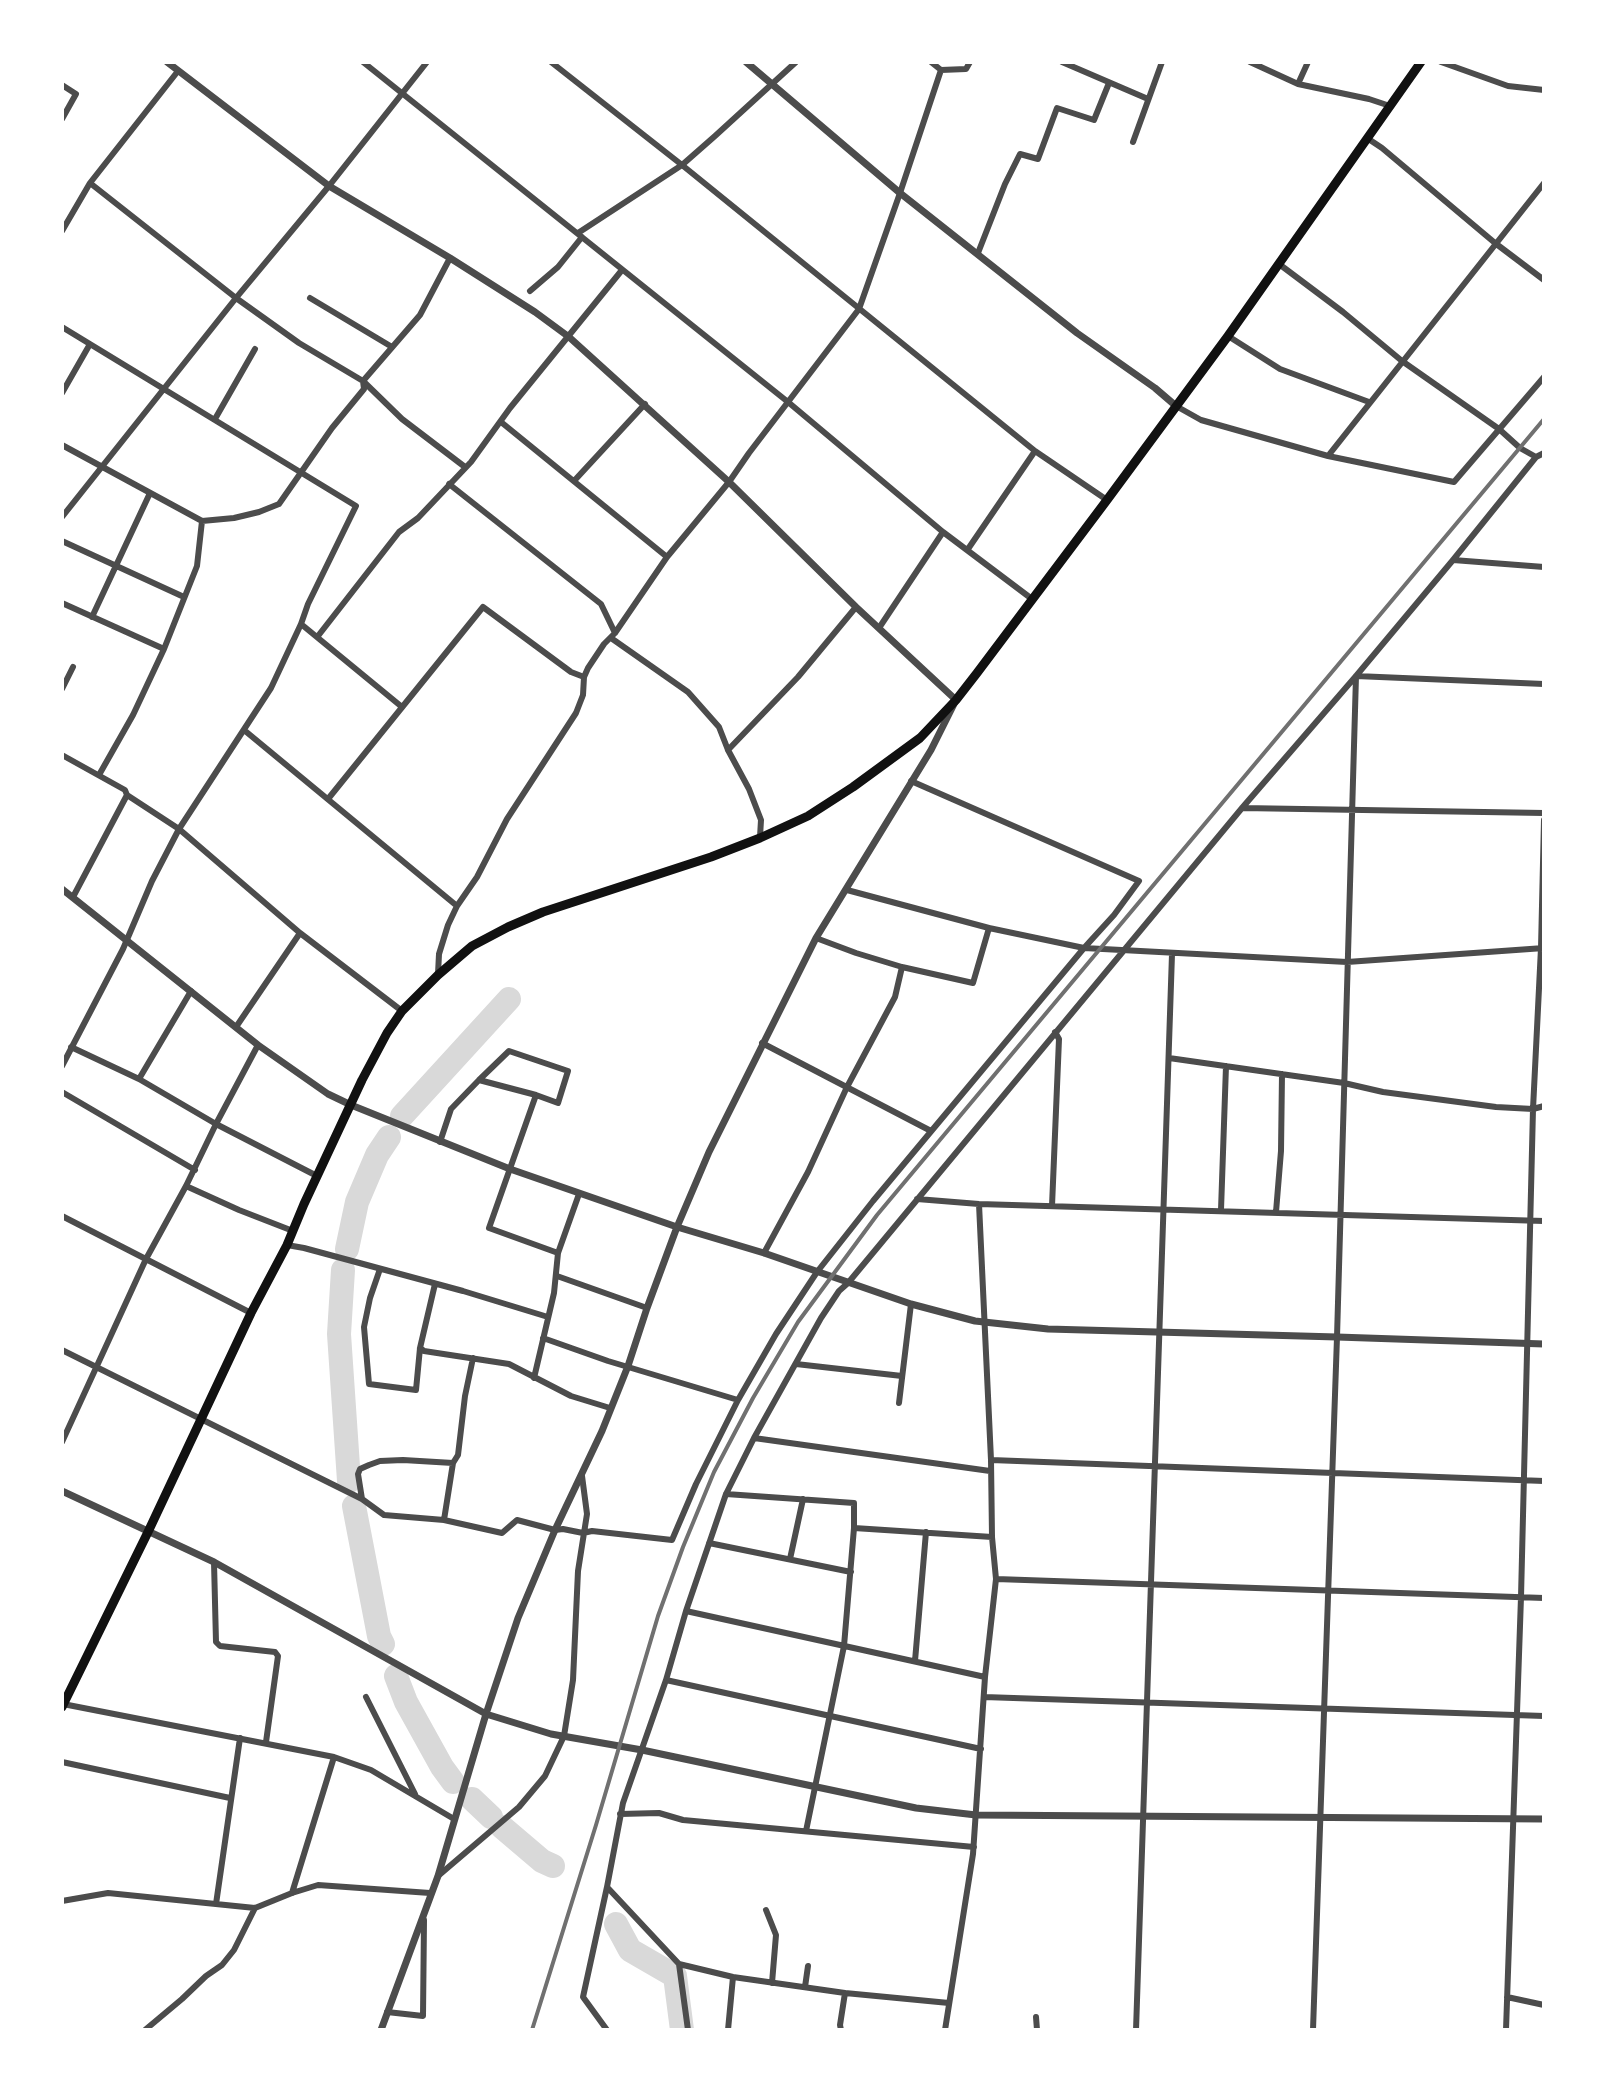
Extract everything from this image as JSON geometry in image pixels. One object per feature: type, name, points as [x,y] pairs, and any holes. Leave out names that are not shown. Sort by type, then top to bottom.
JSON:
[{"type":"main road","points":[[63,1705],[251,1313],[287,1245],[351,1105],[387,1033],[402,1011],[472,946],[508,927],[543,912],[711,857],[808,816],[920,738],[956,700],[1107,500],[1228,336],[1421,62]]},
{"type":"street","points":[[167,62],[329,186],[450,258],[569,337],[729,482],[956,700],[931,750],[816,938],[709,1152],[677,1227],[628,1366],[518,1618],[438,1876],[381,2030]]},
{"type":"street","points":[[363,62],[788,402],[943,532],[1032,599]]},
{"type":"street","points":[[62,517],[427,62]]},
{"type":"street","points":[[551,62],[1035,451],[1107,500]]},
{"type":"street","points":[[746,62],[900,193],[1077,333],[1176,406],[1201,420],[1328,456],[1454,482],[1544,377]]},
{"type":"street","points":[[530,291],[558,267],[580,235],[682,165],[796,62]]},
{"type":"street","points":[[931,62],[941,70],[966,69],[970,62]]},
{"type":"street","points":[[1062,62],[1148,99]]},
{"type":"street","points":[[1133,142],[1162,62]]},
{"type":"street","points":[[1250,62],[1298,84],[1376,100],[1390,106]]},
{"type":"street","points":[[1298,84],[1308,62]]},
{"type":"street","points":[[1441,62],[1508,86],[1544,90]]},
{"type":"street","points":[[438,975],[439,954],[457,906],[477,877],[507,819],[576,713],[583,695],[584,677],[596,655],[613,636],[667,557],[729,482],[859,309],[941,70]]},
{"type":"street","points":[[62,231],[90,183],[178,71]]},
{"type":"street","points":[[978,253],[1020,154],[1038,159],[1057,108],[1094,120],[1109,83]]},
{"type":"street","points":[[62,85],[76,94],[62,119]]},
{"type":"street","points":[[1367,138],[1544,280]]},
{"type":"street","points":[[90,183],[236,298],[299,343],[363,381],[402,419],[465,467]]},
{"type":"street","points":[[1328,456],[1544,183]]},
{"type":"street","points":[[62,445],[202,521],[234,518],[279,504],[332,428],[364,389],[363,381],[420,315],[450,258]]},
{"type":"street","points":[[1279,264],[1402,361],[1536,457]]},
{"type":"street","points":[[318,636],[399,532],[418,518],[471,462],[510,408],[622,270]]},
{"type":"street","points":[[310,298],[392,347]]},
{"type":"street","points":[[62,327],[356,506],[271,688],[179,829],[152,881],[123,949],[62,1066]]},
{"type":"street","points":[[1228,336],[1280,369],[1369,402]]},
{"type":"street","points":[[62,393],[90,344]]},
{"type":"street","points":[[215,419],[255,349]]},
{"type":"street","points":[[574,481],[645,404]]},
{"type":"street","points":[[501,422],[667,557]]},
{"type":"street","points":[[968,549],[1035,451]]},
{"type":"street","points":[[607,2030],[583,1997],[620,1814],[726,1494],[821,1318],[839,1291],[1242,808],[1356,676],[1536,457],[1544,453]]},
{"type":"street","points":[[449,484],[601,604],[613,636],[688,692],[719,727],[761,820],[760,838]]},
{"type":"street","points":[[92,617],[150,493]]},
{"type":"street","points":[[99,775],[133,715],[164,649],[197,566],[202,521]]},
{"type":"street","points":[[879,628],[943,532]]},
{"type":"street","points":[[62,541],[184,597]]},
{"type":"street","points":[[1453,560],[1544,567]]},
{"type":"street","points":[[62,603],[164,649]]},
{"type":"street","points":[[328,799],[483,607],[571,672],[584,677]]},
{"type":"street","points":[[728,750],[798,677],[856,607]]},
{"type":"street","points":[[301,624],[402,707]]},
{"type":"street","points":[[62,689],[73,667]]},
{"type":"street","points":[[1356,676],[1544,684]]},
{"type":"street","points":[[1313,2030],[1356,676]]},
{"type":"street","points":[[244,730],[457,906]]},
{"type":"street","points":[[62,755],[125,790],[127,795],[179,829],[300,933],[402,1011]]},
{"type":"street","points":[[62,1350],[362,1499],[384,1515],[444,1520],[502,1533],[517,1520],[555,1530],[672,1540],[738,1400],[817,1272],[1139,881],[911,781]]},
{"type":"street","points":[[73,897],[127,795]]},
{"type":"street","points":[[1242,808],[1544,813]]},
{"type":"street","points":[[1506,2030],[1533,1109],[1543,948],[1544,820]]},
{"type":"street","points":[[62,889],[258,1045],[328,1094],[440,1142],[579,1194],[911,1304],[984,1322],[1048,1329],[1544,1344]]},
{"type":"street","points":[[847,890],[989,928],[1084,948],[1347,962],[1543,948]]},
{"type":"street","points":[[816,938],[902,967],[973,983],[989,928]]},
{"type":"street","points":[[236,1027],[300,933]]},
{"type":"street","points":[[1136,2030],[1172,954]]},
{"type":"street","points":[[764,1253],[895,997],[902,967]]},
{"type":"street","points":[[139,1079],[191,991]]},
{"type":"street","points":[[1052,1206],[1059,1039],[1055,1032]]},
{"type":"street","points":[[762,1043],[931,1131]]},
{"type":"street","points":[[62,1442],[146,1259],[258,1045]]},
{"type":"street","points":[[71,1047],[139,1079],[216,1124],[317,1176]]},
{"type":"street","points":[[440,1142],[451,1109],[479,1080],[509,1051],[568,1071],[558,1103],[479,1080]]},
{"type":"street","points":[[1169,1058],[1496,1107],[1533,1109],[1544,1106]]},
{"type":"street","points":[[1221,1210],[1226,1066]]},
{"type":"street","points":[[1276,1212],[1282,1074]]},
{"type":"street","points":[[62,1092],[195,1170]]},
{"type":"street","points":[[536,1095],[489,1228],[558,1253]]},
{"type":"street","points":[[186,1186],[293,1231]]},
{"type":"street","points":[[534,1378],[557,1276],[558,1253],[579,1194]]},
{"type":"street","points":[[917,1199],[979,1204],[1544,1221]]},
{"type":"street","points":[[945,2030],[974,1847],[985,1677],[996,1579],[979,1204]]},
{"type":"street","points":[[62,1216],[251,1313]]},
{"type":"street","points":[[287,1245],[548,1317]]},
{"type":"street","points":[[380,1269],[364,1327],[369,1384],[416,1390],[420,1348],[435,1284]]},
{"type":"street","points":[[557,1276],[647,1308]]},
{"type":"street","points":[[899,1403],[911,1304]]},
{"type":"street","points":[[543,1338],[738,1400]]},
{"type":"street","points":[[420,1348],[509,1364],[571,1396],[610,1408]]},
{"type":"street","points":[[444,1520],[473,1358]]},
{"type":"street","points":[[796,1364],[902,1376]]},
{"type":"street","points":[[754,1438],[990,1471]]},
{"type":"street","points":[[362,1499],[358,1474],[360,1469],[369,1465],[391,1460],[453,1463]]},
{"type":"street","points":[[991,1460],[1544,1481]]},
{"type":"street","points":[[438,1876],[519,1807],[545,1776],[564,1736],[573,1680],[578,1571],[587,1514],[582,1476]]},
{"type":"street","points":[[62,1491],[214,1562],[486,1714],[551,1734],[642,1750],[916,1808],[976,1815],[1544,1819]]},
{"type":"street","points":[[726,1494],[854,1503],[844,1646],[806,1831]]},
{"type":"street","points":[[790,1559],[803,1499]]},
{"type":"street","points":[[854,1528],[992,1537]]},
{"type":"street","points":[[915,1661],[926,1532]]},
{"type":"street","points":[[709,1543],[851,1572]]},
{"type":"street","points":[[214,1562],[216,1642],[220,1646],[275,1652],[278,1656],[266,1742]]},
{"type":"street","points":[[996,1579],[1544,1598]]},
{"type":"street","points":[[686,1611],[985,1677]]},
{"type":"street","points":[[666,1680],[981,1749]]},
{"type":"street","points":[[366,1697],[416,1796]]},
{"type":"street","points":[[984,1697],[1544,1716]]},
{"type":"street","points":[[63,1705],[334,1757],[371,1770],[454,1819]]},
{"type":"street","points":[[216,1904],[240,1738]]},
{"type":"street","points":[[292,1893],[334,1757]]},
{"type":"street","points":[[62,1762],[230,1798]]},
{"type":"street","points":[[620,1814],[659,1813],[683,1820],[974,1847]]},
{"type":"street","points":[[62,1901],[108,1893],[255,1908],[318,1885],[430,1893]]},
{"type":"street","points":[[607,1887],[679,1964],[772,1983],[949,2003]]},
{"type":"street","points":[[145,2030],[222,1965],[234,1950],[255,1908]]},
{"type":"street","points":[[766,1910],[776,1935],[772,1983]]},
{"type":"street","points":[[387,2012],[423,2016],[424,1914]]},
{"type":"street","points":[[679,1964],[688,2030]]},
{"type":"street","points":[[805,1987],[808,1966]]},
{"type":"street","points":[[728,2030],[733,1977]]},
{"type":"street","points":[[841,2030],[845,1993]]},
{"type":"street","points":[[1507,1997],[1544,2005]]},
{"type":"street","points":[[1036,2017],[1037,2030]]},
{"type":"waterway","points":[[402,1116],[509,999]]},
{"type":"waterway","points":[[347,1249],[357,1202],[377,1155],[389,1137]]},
{"type":"waterway","points":[[343,1270],[339,1334],[349,1481]]},
{"type":"waterway","points":[[354,1506],[383,1644]]},
{"type":"waterway","points":[[396,1676],[406,1702],[453,1782]]},
{"type":"waterway","points":[[472,1799],[491,1817]]},
{"type":"waterway","points":[[502,1827],[542,1861],[553,1866]]},
{"type":"waterway","points":[[616,1924],[630,1950],[675,1976],[682,2030]]},
{"type":"railway","points":[[532,2030],[658,1616],[683,1547],[714,1472],[798,1322],[877,1215],[1544,419]]}]
